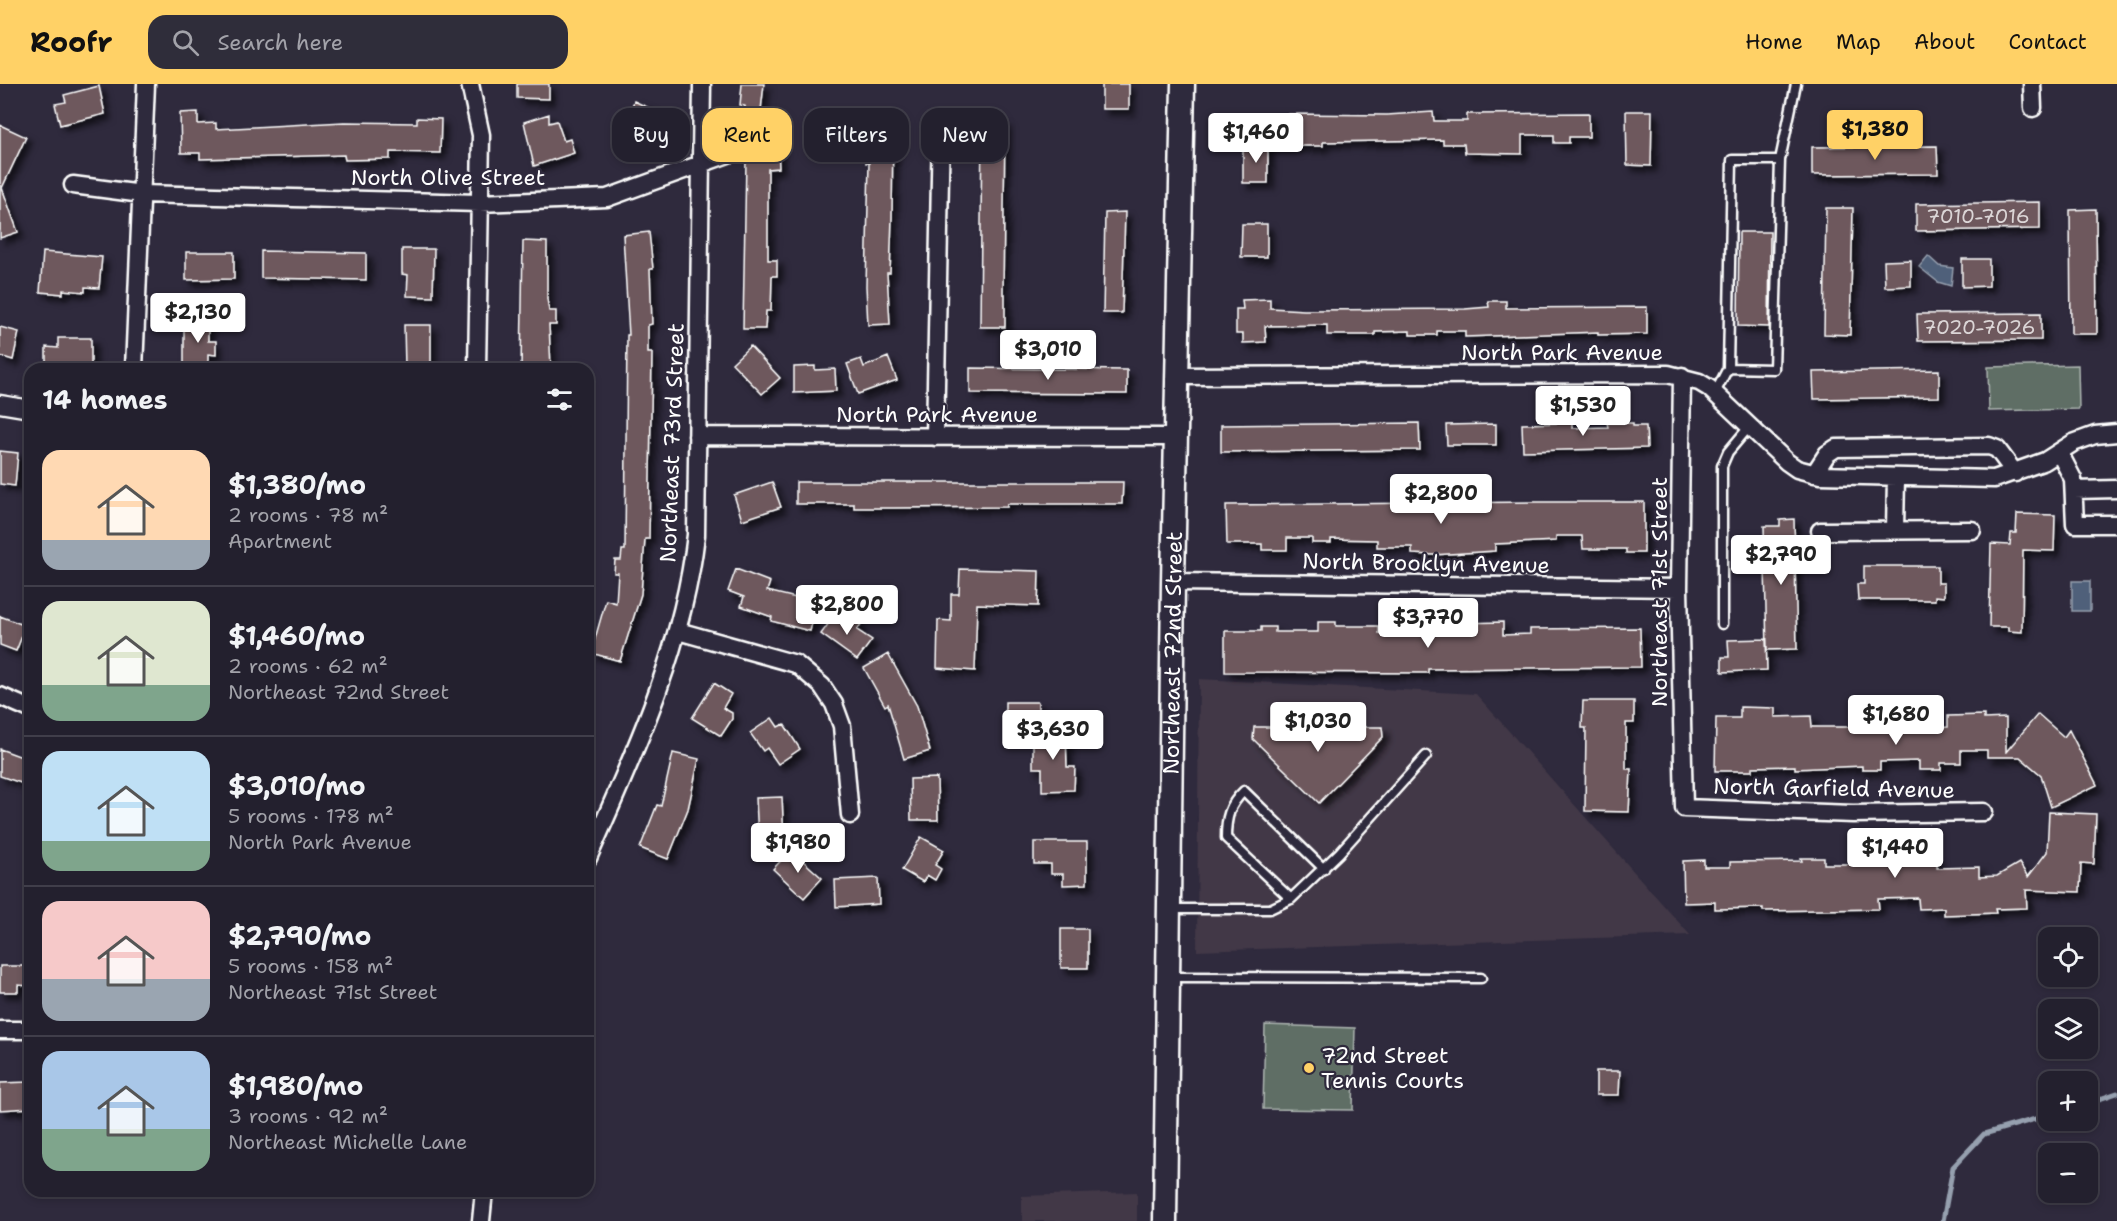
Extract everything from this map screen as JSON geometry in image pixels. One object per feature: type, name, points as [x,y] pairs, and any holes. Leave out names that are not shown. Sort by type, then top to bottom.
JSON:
[{"type":"main road","name":"Northeast 72nd Street","points":[[1166,1221],[1173,582],[1183,84]]},
{"type":"street","points":[[134,363],[146,84]]},
{"type":"street","points":[[470,84],[480,124],[477,363]]},
{"type":"street","name":"Northeast 73rd Street","points":[[594,843],[668,664],[687,596],[696,536],[702,84]]},
{"type":"street","points":[[2032,84],[2032,108]]},
{"type":"street","name":"North Olive Street","points":[[73,185],[142,194],[479,203],[607,198],[706,162]]},
{"type":"street","points":[[935,436],[940,162]]},
{"type":"street","name":"North Park Avenue","points":[[1178,376],[1658,373],[1682,376],[1699,382],[1715,393],[1787,462],[1814,474],[1994,479],[2015,473],[2095,435],[2117,433]]},
{"type":"street","name":"Northeast 71st Street","points":[[1682,376],[1679,588],[1684,808]]},
{"type":"street","points":[[0,404],[24,408]]},
{"type":"street","name":"North Park Avenue","points":[[697,436],[1176,437]]},
{"type":"street","points":[[1814,474],[1827,454],[1836,448],[1989,446],[1997,449],[2015,473]]},
{"type":"street","points":[[2059,452],[2073,479],[2075,524],[2117,524]]},
{"type":"street","points":[[1895,530],[1896,477]]},
{"type":"street","points":[[2074,490],[2117,489]]},
{"type":"street","points":[[1820,531],[1972,530]]},
{"type":"street","name":"North Brooklyn Avenue","points":[[1173,582],[1679,588]]},
{"type":"street","points":[[678,631],[796,664],[822,686],[834,704],[842,726],[850,815]]},
{"type":"street","points":[[0,696],[24,706]]},
{"type":"street","name":"North Garfield Avenue","points":[[1684,808],[1853,814],[1984,812]]},
{"type":"street","points":[[0,1030],[24,1030]]},
{"type":"street","points":[[481,1221],[483,1197]]},
{"type":"lane","points":[[1728,368],[1774,369],[1780,160],[1796,84]]},
{"type":"lane","points":[[1715,393],[1728,368],[1732,160],[1780,160]]},
{"type":"lane","points":[[1722,624],[1722,466],[1728,452],[1749,427]]},
{"type":"lane","points":[[1170,909],[1270,909],[1291,899],[1324,869],[1426,756]]},
{"type":"lane","points":[[1291,899],[1226,838],[1226,821],[1232,802],[1244,791],[1324,869]]},
{"type":"lane","points":[[1168,977],[1481,978]]},
{"type":"shaded area","points":[[1199,679],[1476,694],[1690,935],[1197,951]]},
{"type":"shaded area","points":[[1137,1192],[1137,1221],[1022,1221],[1022,1196]]},
{"type":"green space","points":[[2078,365],[2079,409],[1989,411],[1988,367]]},
{"type":"green space","name":"72nd Street Tennis Courts","points":[[1265,1025],[1355,1028],[1353,1110],[1263,1109]]},
{"type":"water","points":[[1928,256],[1939,266],[1953,268],[1951,286],[1938,282],[1919,267]]},
{"type":"water","points":[[2072,581],[2090,581],[2090,611],[2072,611]]},
{"type":"building","points":[[517,84],[549,84],[549,99],[517,98]]},
{"type":"building","points":[[742,84],[764,84],[761,108],[745,108],[740,105]]},
{"type":"building","points":[[1102,84],[1129,84],[1129,109],[1102,109]]},
{"type":"building","points":[[99,86],[105,114],[60,125],[55,104],[66,102],[64,95]]},
{"type":"building","points":[[634,101],[649,108],[631,108]]},
{"type":"building","points":[[1626,111],[1652,111],[1651,166],[1627,165]]},
{"type":"building","points":[[198,112],[198,124],[216,123],[216,129],[344,122],[417,123],[417,118],[441,119],[440,153],[390,152],[390,159],[345,160],[344,155],[200,159],[200,153],[181,153],[180,113]]},
{"type":"building","points":[[1433,112],[1434,121],[1467,121],[1467,114],[1589,113],[1589,137],[1569,137],[1569,143],[1554,143],[1554,135],[1522,135],[1522,154],[1465,153],[1464,144],[1443,144],[1443,140],[1323,142],[1323,146],[1258,146],[1258,133],[1289,133],[1289,114],[1387,115]]},
{"type":"building","points":[[549,114],[549,123],[557,121],[564,141],[570,139],[574,153],[534,166],[524,122]]},
{"type":"building","points":[[0,125],[26,137],[2,188],[18,232],[0,238]]},
{"type":"building","points":[[1243,146],[1268,146],[1268,183],[1243,183]]},
{"type":"building","points":[[1937,146],[1938,174],[1812,175],[1812,147]]},
{"type":"building","points":[[746,162],[779,162],[779,168],[768,169],[768,260],[777,260],[777,276],[772,276],[771,311],[766,311],[765,329],[743,329]]},
{"type":"building","points":[[893,162],[890,273],[887,273],[890,324],[868,325],[866,286],[869,163],[866,163]]},
{"type":"building","points":[[982,162],[1005,162],[1003,294],[1005,294],[1005,327],[980,327]]},
{"type":"building","points":[[2040,202],[2040,229],[1916,231],[1916,204]]},
{"type":"building","points":[[1826,208],[1853,208],[1850,335],[1824,334]]},
{"type":"building","points":[[2096,209],[2097,334],[2071,334],[2070,210]]},
{"type":"building","points":[[1125,212],[1122,313],[1103,313],[1105,213]]},
{"type":"building","points":[[1242,224],[1267,224],[1267,257],[1241,257]]},
{"type":"building","points":[[649,232],[653,269],[650,269],[652,324],[648,325],[648,353],[652,353],[649,539],[645,539],[641,594],[620,661],[594,654],[594,642],[606,600],[616,603],[618,573],[614,573],[615,560],[621,560],[622,550],[625,550],[627,335],[629,335],[623,235]]},
{"type":"building","points":[[1739,232],[1770,232],[1769,327],[1738,326]]},
{"type":"building","points":[[523,241],[547,242],[547,299],[549,311],[556,311],[556,325],[549,325],[551,363],[521,363]]},
{"type":"building","points":[[402,249],[434,249],[433,297],[407,296],[408,275],[402,274]]},
{"type":"building","points":[[261,251],[366,253],[366,280],[261,278]]},
{"type":"building","points":[[43,252],[102,257],[99,288],[85,287],[85,292],[63,290],[63,294],[40,292]]},
{"type":"building","points":[[186,252],[234,252],[234,279],[186,280]]},
{"type":"building","points":[[1962,259],[1989,259],[1989,286],[1962,287]]},
{"type":"building","points":[[1911,260],[1911,286],[1885,287],[1884,261]]},
{"type":"building","points":[[1270,299],[1270,308],[1304,310],[1465,309],[1489,307],[1488,301],[1506,301],[1506,308],[1647,307],[1647,334],[1598,335],[1598,332],[1465,337],[1465,331],[1437,331],[1437,335],[1410,335],[1410,331],[1375,332],[1375,335],[1327,335],[1327,325],[1265,326],[1266,342],[1243,343],[1243,334],[1236,334],[1236,309],[1243,309],[1242,300]]},
{"type":"building","points":[[2041,313],[2041,340],[1918,341],[1917,314]]},
{"type":"building","points":[[184,323],[208,323],[208,341],[216,341],[216,355],[208,354],[208,363],[184,363]]},
{"type":"building","points":[[404,325],[431,325],[431,363],[405,363]]},
{"type":"building","points":[[0,327],[19,332],[13,360],[0,356]]},
{"type":"building","points":[[58,338],[91,338],[91,363],[46,363],[46,347],[58,348]]},
{"type":"building","points":[[750,346],[780,378],[762,394],[732,363]]},
{"type":"building","points":[[888,357],[897,380],[858,394],[847,364],[861,359],[864,367]]},
{"type":"building","points":[[815,366],[815,370],[835,369],[836,391],[794,393],[794,367]]},
{"type":"building","points":[[970,368],[1127,370],[1127,394],[970,393]]},
{"type":"building","points":[[1939,370],[1939,397],[1814,399],[1813,372]]},
{"type":"building","points":[[1419,423],[1420,450],[1221,452],[1221,425]]},
{"type":"building","points":[[1572,423],[1572,428],[1608,427],[1607,423],[1633,423],[1633,426],[1646,426],[1647,448],[1523,451],[1522,424]]},
{"type":"building","points":[[1496,424],[1496,445],[1447,445],[1446,425]]},
{"type":"building","points":[[0,451],[18,453],[15,486],[0,484]]},
{"type":"building","points":[[772,482],[781,507],[742,520],[734,495]]},
{"type":"building","points":[[796,482],[1123,482],[1122,504],[854,508],[854,504],[796,504]]},
{"type":"building","points":[[1644,502],[1644,553],[1626,553],[1626,549],[1583,549],[1582,536],[1556,536],[1556,541],[1495,544],[1495,551],[1433,555],[1412,554],[1412,547],[1377,547],[1377,540],[1331,539],[1331,543],[1312,543],[1312,538],[1287,538],[1287,550],[1262,550],[1262,544],[1227,544],[1226,505]]},
{"type":"building","points":[[2017,514],[2055,515],[2054,551],[2023,550],[2022,632],[2008,631],[2008,627],[1989,627],[1991,544],[2010,545],[2011,533],[2016,533]]},
{"type":"building","points":[[1794,519],[1797,649],[1767,650],[1764,526],[1780,526],[1780,520]]},
{"type":"building","points":[[1864,566],[1938,566],[1938,583],[1944,583],[1944,597],[1935,596],[1935,600],[1858,600],[1857,584],[1864,584]]},
{"type":"building","points":[[736,569],[770,582],[767,591],[817,603],[810,631],[771,621],[772,617],[741,606],[744,597],[728,591]]},
{"type":"building","points":[[960,569],[1039,571],[1038,606],[977,604],[975,671],[937,668],[938,620],[951,621],[951,594],[959,594]]},
{"type":"building","points":[[836,613],[846,620],[849,616],[861,624],[857,630],[872,640],[857,660],[821,634]]},
{"type":"building","points":[[0,616],[24,625],[16,651],[0,645]]},
{"type":"building","points":[[1460,618],[1461,623],[1503,622],[1503,635],[1530,634],[1530,629],[1640,628],[1641,667],[1428,669],[1428,673],[1225,672],[1225,631],[1261,631],[1261,627],[1275,627],[1275,632],[1318,632],[1318,622],[1336,622],[1336,626],[1379,626],[1379,633],[1407,633],[1407,631],[1441,631],[1440,619]]},
{"type":"building","points":[[1766,639],[1767,670],[1722,672],[1722,657],[1729,657],[1728,640]]},
{"type":"building","points":[[888,654],[917,706],[930,751],[904,759],[888,704],[885,706],[864,668]]},
{"type":"building","points":[[714,683],[731,694],[723,708],[732,713],[732,719],[721,736],[692,718]]},
{"type":"building","points":[[1583,701],[1634,701],[1634,723],[1626,723],[1626,769],[1631,769],[1629,812],[1585,811],[1586,728],[1582,728]]},
{"type":"building","points":[[1005,702],[1038,702],[1038,730],[1005,730]]},
{"type":"building","points":[[1740,707],[1775,708],[1775,717],[1811,716],[1812,727],[1852,727],[1852,716],[1880,715],[1880,723],[1909,723],[1909,728],[1948,727],[1948,716],[1984,715],[1984,719],[2006,718],[2006,752],[2038,714],[2064,737],[2069,730],[2097,785],[2051,807],[2041,775],[2020,757],[1987,757],[1987,750],[1961,750],[1961,763],[1941,763],[1941,770],[1919,770],[1919,761],[1880,762],[1880,770],[1862,770],[1862,766],[1795,769],[1795,766],[1752,767],[1752,771],[1715,771],[1716,718],[1740,718]]},
{"type":"building","points":[[772,718],[778,727],[784,724],[800,749],[778,764],[767,748],[763,751],[750,733]]},
{"type":"building","points":[[1254,727],[1382,727],[1383,737],[1319,803],[1253,739]]},
{"type":"building","points":[[1066,732],[1067,767],[1075,767],[1074,790],[1042,791],[1042,768],[1033,768],[1033,733]]},
{"type":"building","points":[[0,749],[24,758],[24,784],[0,776]]},
{"type":"building","points":[[673,753],[699,759],[688,809],[668,859],[640,848],[657,805],[661,806]]},
{"type":"building","points":[[937,778],[938,820],[911,820],[910,779]]},
{"type":"building","points":[[782,797],[784,839],[758,840],[756,798]]},
{"type":"building","points":[[2049,812],[2096,814],[2094,864],[2081,863],[2080,892],[2026,890],[2027,908],[1995,909],[1996,913],[1944,915],[1944,908],[1919,909],[1918,898],[1878,899],[1879,909],[1763,911],[1763,908],[1715,909],[1715,902],[1684,903],[1683,861],[1704,860],[1704,867],[1730,867],[1730,862],[1802,861],[1801,858],[1824,858],[1824,864],[1890,866],[1890,860],[1937,858],[1937,868],[1979,867],[1979,877],[1997,876],[2019,863],[2028,877],[2047,852]]},
{"type":"building","points":[[921,837],[944,850],[935,865],[941,869],[935,880],[927,875],[923,882],[902,870]]},
{"type":"building","points":[[1034,842],[1087,842],[1087,884],[1063,885],[1063,874],[1051,874],[1051,864],[1034,864]]},
{"type":"building","points":[[791,850],[822,878],[804,898],[773,869]]},
{"type":"building","points":[[878,878],[879,904],[836,907],[835,880]]},
{"type":"building","points":[[1061,929],[1088,929],[1088,968],[1061,968]]},
{"type":"building","points":[[0,966],[24,966],[24,986],[18,985],[18,992],[0,992]]},
{"type":"building","points":[[1596,1071],[1620,1071],[1619,1095],[1596,1095]]},
{"type":"building","points":[[24,1082],[24,1108],[0,1110],[0,1083]]},
{"type":"waterway","points":[[2098,1100],[2117,1093]]},
{"type":"waterway","points":[[1943,1221],[1953,1167],[1984,1134],[2038,1118]]},
{"type":"place","name":"72nd Street Tennis Courts","points":[[1309,1068]]}]
